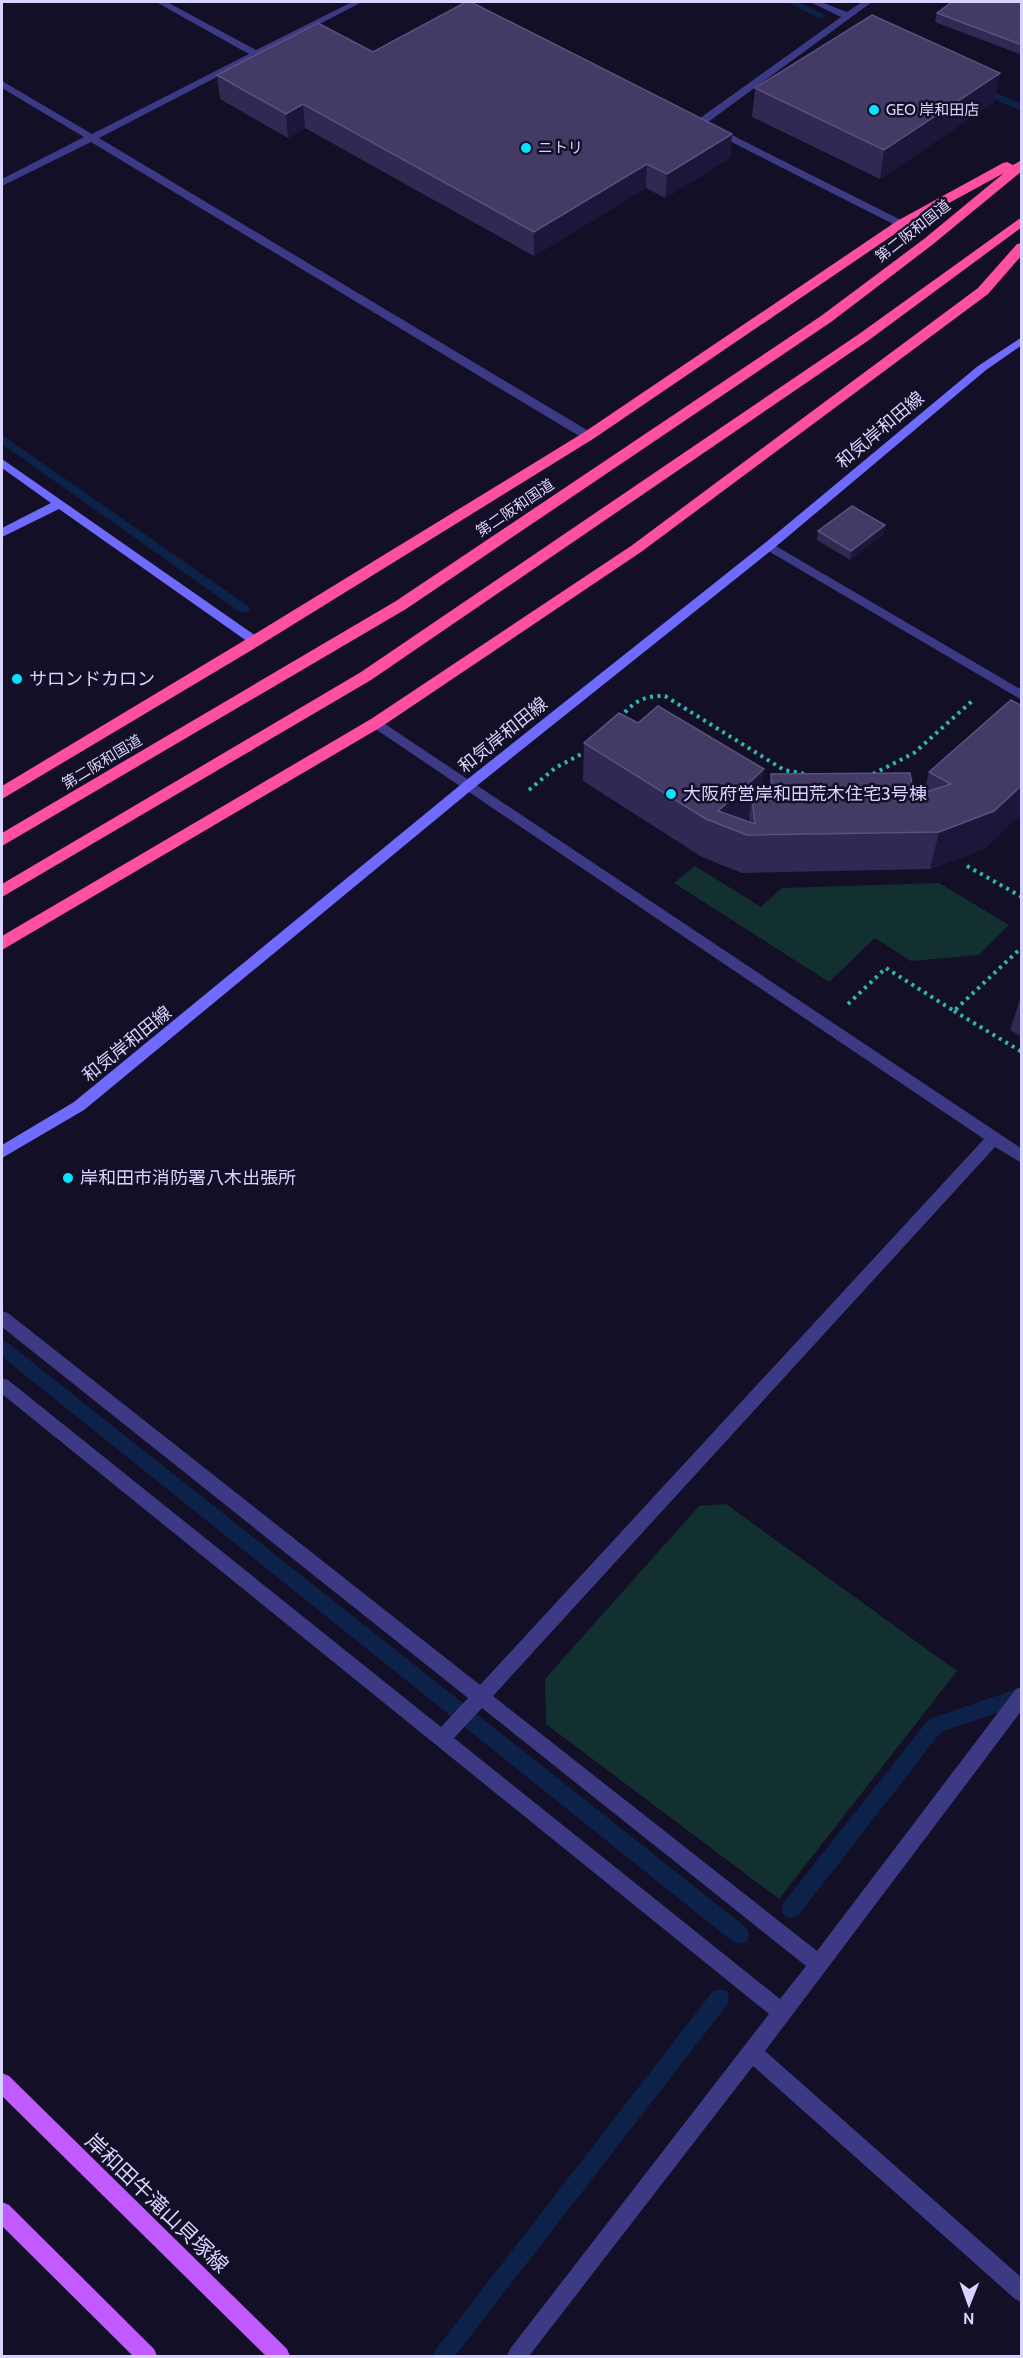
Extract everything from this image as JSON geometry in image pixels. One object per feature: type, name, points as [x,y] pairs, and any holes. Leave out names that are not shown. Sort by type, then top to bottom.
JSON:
[{"type":"highway","points":[[2,793],[255,641],[588,436],[901,224],[1022,158]]},
{"type":"highway","name":"第二阪和国道","points":[[2,840],[401,605],[826,319],[928,242],[1022,164]]},
{"type":"highway","points":[[2,891],[366,676],[864,338],[1022,221]]},
{"type":"highway","points":[[2,944],[376,723],[645,542],[983,291],[1022,247]]},
{"type":"main road","name":"和気岸和田線","points":[[2,1152],[80,1106],[469,785],[769,546],[982,368],[1022,340]]},
{"type":"main road","points":[[2,464],[255,641]]},
{"type":"main road","points":[[2,532],[59,504]]},
{"type":"main road","name":"岸和田牛滝山貝塚線","points":[[2,2083],[280,2356]]},
{"type":"main road","points":[[2,2212],[147,2356]]},
{"type":"street","points":[[160,2],[256,54]]},
{"type":"street","points":[[2,183],[358,2]]},
{"type":"street","points":[[814,2],[847,16]]},
{"type":"street","points":[[700,123],[867,2]]},
{"type":"street","points":[[2,84],[588,436]]},
{"type":"street","points":[[690,117],[901,224]]},
{"type":"street","points":[[769,546],[1022,696]]},
{"type":"street","points":[[376,723],[1022,1157]]},
{"type":"street","points":[[442,1739],[994,1138]]},
{"type":"street","points":[[2,1318],[477,1701],[818,1964]]},
{"type":"street","points":[[2,1385],[782,2013]]},
{"type":"street","points":[[517,2356],[782,2013],[1022,1695]]},
{"type":"street","points":[[752,2052],[1022,2292]]},
{"type":"path","points":[[867,776],[889,769],[914,754],[994,680]]},
{"type":"path","points":[[619,719],[637,698],[649,695],[665,696],[784,770],[808,775]]},
{"type":"path","points":[[507,811],[555,768],[590,749]]},
{"type":"path","points":[[967,866],[1022,897]]},
{"type":"path","points":[[954,1011],[1022,947]]},
{"type":"path","points":[[825,1024],[886,968],[1022,1052]]},
{"type":"green space","points":[[695,866],[761,907],[782,888],[939,883],[1009,925],[979,955],[911,961],[875,938],[829,982],[674,883]]},
{"type":"green space","points":[[726,1504],[957,1671],[779,1899],[546,1724],[545,1679],[699,1506]]},
{"type":"building","name":"ニトリ","points":[[466,2],[471,2],[732,134],[667,174],[647,164],[534,232],[303,104],[286,114],[217,75],[318,23],[373,52]]},
{"type":"building","points":[[952,2],[1022,2],[1022,45],[937,13]]},
{"type":"building","name":"GEO 岸和田店","points":[[872,15],[1000,73],[884,150],[755,88]]},
{"type":"building","points":[[852,506],[885,525],[851,551],[818,531]]},
{"type":"building","points":[[1011,700],[1022,706],[1022,785],[994,811],[939,832],[747,835],[706,819],[584,743],[619,713],[638,723],[658,706],[764,769],[718,811],[755,824],[752,799],[773,798],[771,774],[910,773],[914,796],[951,784],[929,772]]},
{"type":"waterway","points":[[791,2],[822,16]]},
{"type":"waterway","points":[[979,89],[1022,108]]},
{"type":"waterway","points":[[2,439],[244,609]]},
{"type":"waterway","points":[[2,1348],[740,1935]]},
{"type":"waterway","points":[[791,1909],[935,1725],[999,1705],[1022,1695]]},
{"type":"waterway","points":[[443,2356],[720,1998]]},
{"type":"place","name":"GEO 岸和田店","points":[[874,110]]},
{"type":"place","name":"ニトリ","points":[[526,148]]},
{"type":"place","name":"サロンドカロン","points":[[17,679]]},
{"type":"place","name":"大阪府営岸和田荒木住宅3号棟","points":[[671,794]]},
{"type":"place","name":"岸和田市消防署八木出張所","points":[[68,1178]]}]
